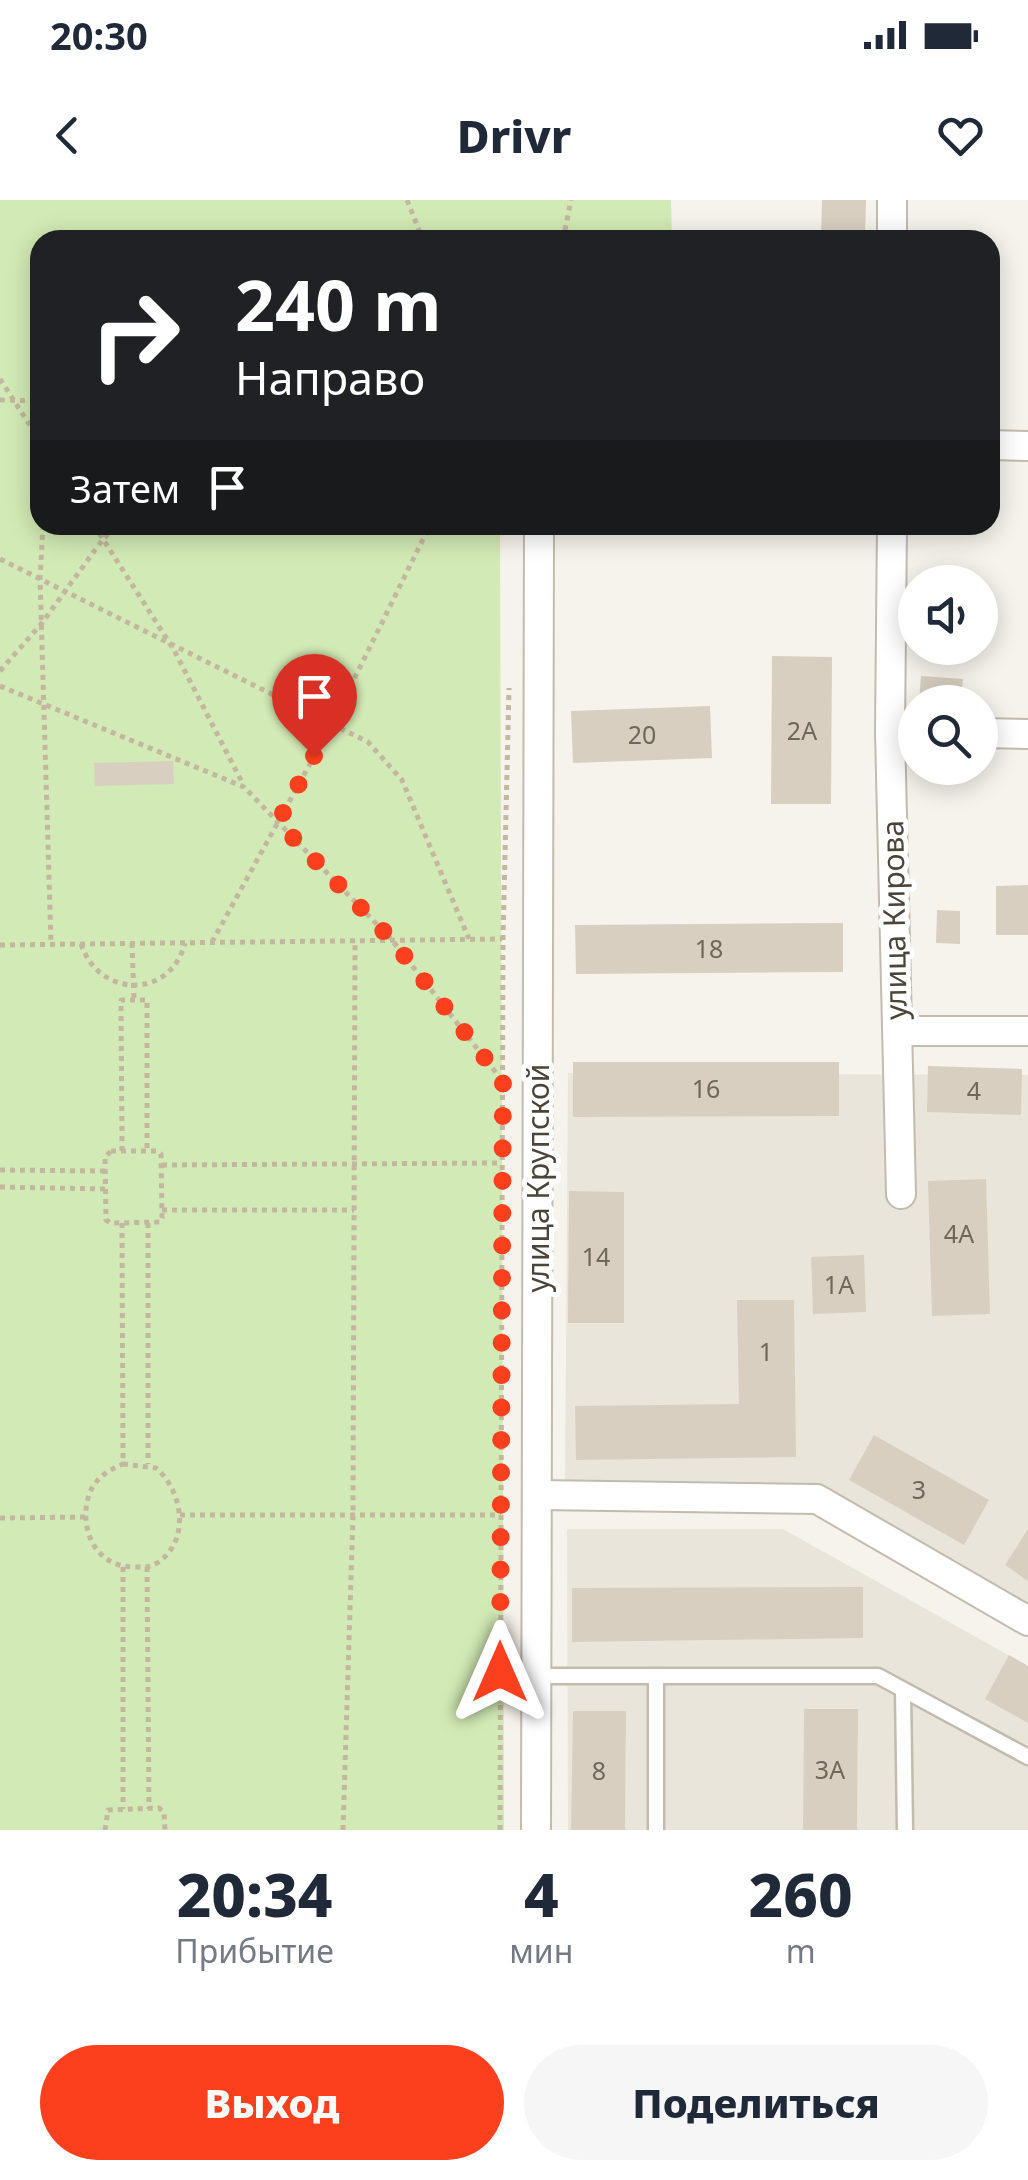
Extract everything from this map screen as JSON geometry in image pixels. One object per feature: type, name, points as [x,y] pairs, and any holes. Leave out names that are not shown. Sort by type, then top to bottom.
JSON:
[{"type":"street","points":[[892,200],[892,230]]},
{"type":"street","points":[[1000,445],[1028,446]]},
{"type":"street","name":"улица Крупской","points":[[536,1830],[539,535]]},
{"type":"street","name":"улица Кирова","points":[[892,535],[900,685]]},
{"type":"street","points":[[998,734],[1028,734]]},
{"type":"street","name":"улица Кирова","points":[[901,785],[898,1030],[901,1194]]},
{"type":"street","points":[[898,1030],[1028,1032]]},
{"type":"street","points":[[539,1495],[817,1500],[1028,1621]]},
{"type":"lane","points":[[537,1676],[878,1676],[1028,1757]]},
{"type":"lane","points":[[656,1676],[656,1830]]},
{"type":"lane","points":[[903,1690],[905,1830]]},
{"type":"path","points":[[407,200],[419,230]]},
{"type":"path","points":[[565,230],[571,200]]},
{"type":"path","points":[[0,379],[30,425]]},
{"type":"path","points":[[0,400],[30,401]]},
{"type":"path","points":[[43,535],[40,579],[51,944]]},
{"type":"path","points":[[100,535],[168,641],[244,786],[392,940],[503,1081]]},
{"type":"path","points":[[0,671],[42,623],[107,535]]},
{"type":"path","points":[[212,942],[332,724],[425,535]]},
{"type":"path","points":[[0,559],[368,742],[402,780],[469,939]]},
{"type":"path","points":[[500,1830],[503,938],[509,682]]},
{"type":"path","points":[[0,686],[244,786]]},
{"type":"path","points":[[0,944],[503,938]]},
{"type":"path","points":[[343,1830],[353,1515],[355,941]]},
{"type":"path","points":[[132,943],[134,1000]]},
{"type":"path","points":[[81,944],[86,959],[103,976],[133,986],[164,976],[185,943]]},
{"type":"path","points":[[122,1151],[121,1000],[147,1000],[148,1151]]},
{"type":"path","points":[[122,1151],[159,1152],[160,1222],[106,1220],[106,1154],[122,1151]]},
{"type":"path","points":[[162,1164],[502,1163]]},
{"type":"path","points":[[0,1170],[105,1171]]},
{"type":"path","points":[[0,1187],[105,1189]]},
{"type":"path","points":[[162,1210],[356,1210]]},
{"type":"path","points":[[122,1223],[123,1464]]},
{"type":"path","points":[[148,1223],[148,1464]]},
{"type":"path","points":[[123,1464],[148,1464],[156,1468],[172,1484],[180,1516],[172,1547],[148,1568],[108,1562],[90,1538],[86,1517],[90,1492],[100,1476],[123,1464]]},
{"type":"path","points":[[180,1516],[501,1515]]},
{"type":"path","points":[[0,1518],[86,1517]]},
{"type":"path","points":[[123,1567],[124,1809]]},
{"type":"path","points":[[148,1568],[149,1808]]},
{"type":"path","points":[[105,1830],[106,1812],[149,1808],[164,1812],[165,1830]]},
{"type":"shaded area","points":[[568,1073],[1028,1075],[1028,1615],[807,1489],[565,1491]]},
{"type":"shaded area","points":[[567,1529],[783,1529],[1028,1666],[1028,1830],[568,1830]]},
{"type":"green space","points":[[0,200],[671,200],[672,230],[30,230],[30,535],[500,535],[504,1830],[0,1830]]},
{"type":"building","points":[[822,200],[866,200],[865,230],[821,230]]},
{"type":"building","points":[[772,656],[832,657],[831,804],[771,804]]},
{"type":"building","points":[[921,676],[963,679],[962,685],[920,685]]},
{"type":"building","points":[[710,706],[712,758],[573,763],[571,711]]},
{"type":"building","points":[[173,761],[174,784],[95,786],[94,763]]},
{"type":"building","points":[[1028,885],[1028,935],[996,935],[996,886]]},
{"type":"building","points":[[937,910],[960,911],[960,944],[936,943]]},
{"type":"building","points":[[843,923],[843,972],[576,974],[575,925]]},
{"type":"building","points":[[573,1062],[839,1062],[839,1116],[573,1117]]},
{"type":"building","points":[[928,1066],[1022,1069],[1021,1115],[927,1112]]},
{"type":"building","points":[[986,1179],[990,1314],[932,1316],[928,1181]]},
{"type":"building","points":[[569,1191],[624,1192],[624,1323],[568,1323]]},
{"type":"building","points":[[864,1255],[866,1312],[813,1314],[811,1257]]},
{"type":"building","points":[[737,1300],[794,1300],[796,1457],[576,1460],[575,1406],[739,1404]]},
{"type":"building","points":[[874,1435],[989,1500],[964,1545],[849,1480]]},
{"type":"building","points":[[1028,1529],[1028,1581],[1005,1565]]},
{"type":"building","points":[[863,1587],[863,1638],[572,1642],[572,1588]]},
{"type":"building","points":[[1009,1655],[1028,1666],[1028,1723],[985,1699]]},
{"type":"building","points":[[804,1709],[858,1709],[857,1830],[803,1830]]},
{"type":"building","points":[[573,1711],[626,1711],[625,1830],[571,1830]]},
{"type":"route","points":[[314,756],[278,822],[392,940],[503,1081],[500,1672]]}]
